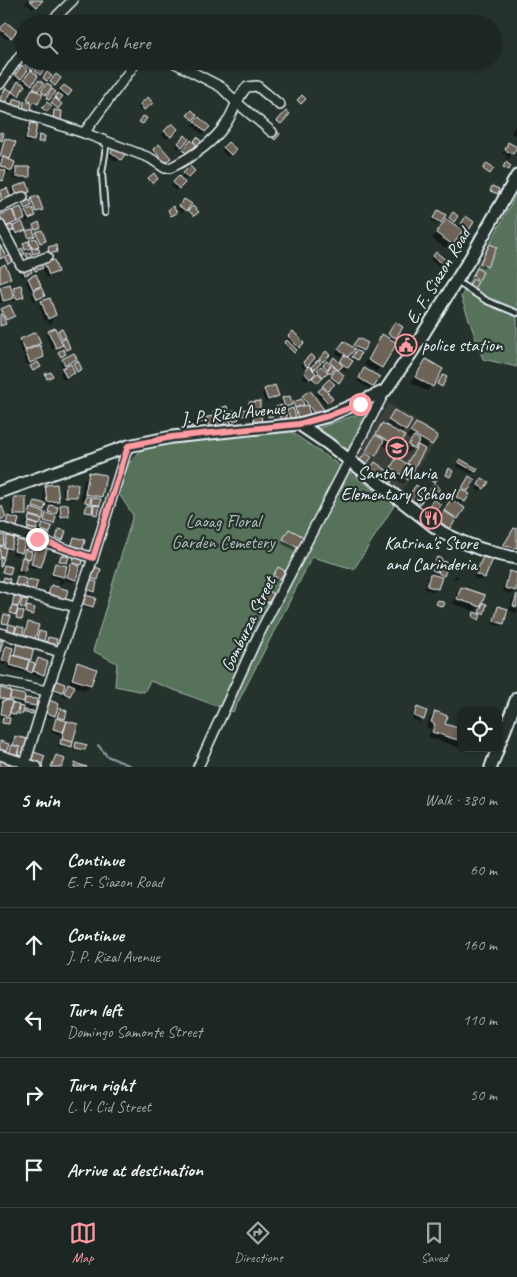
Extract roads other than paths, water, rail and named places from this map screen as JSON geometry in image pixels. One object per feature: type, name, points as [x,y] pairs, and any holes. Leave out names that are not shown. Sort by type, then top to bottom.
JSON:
[{"type":"main road","name":"E. F. Siazon Road","points":[[385,391],[409,357],[456,281],[517,176]]},
{"type":"main road","points":[[299,424],[328,416],[385,391]]},
{"type":"main road","points":[[299,424],[443,533],[483,550],[517,558]]},
{"type":"main road","name":"J. P. Rizal Avenue","points":[[0,492],[128,446],[172,437],[299,424]]},
{"type":"main road","points":[[502,737],[517,698]]},
{"type":"main road","points":[[491,767],[497,752]]},
{"type":"street","points":[[58,15],[73,0]]},
{"type":"street","points":[[0,84],[15,63]]},
{"type":"street","points":[[84,133],[130,70]]},
{"type":"street","points":[[189,70],[221,86],[236,102],[272,132]]},
{"type":"street","points":[[0,107],[107,141],[150,158],[165,168],[170,168],[197,153],[217,135],[226,124],[236,102],[247,87],[258,86],[280,105]]},
{"type":"street","points":[[0,207],[23,197]]},
{"type":"street","points":[[0,225],[21,265],[24,266],[47,257]]},
{"type":"street","name":"Gomburza Street","points":[[198,767],[256,640],[385,391]]},
{"type":"street","points":[[24,765],[128,446]]},
{"type":"street","points":[[0,527],[93,558]]},
{"type":"street","points":[[0,586],[75,607]]},
{"type":"street","points":[[0,633],[60,652]]},
{"type":"street","points":[[0,681],[47,691]]},
{"type":"street","points":[[0,755],[24,765],[37,767]]},
{"type":"lane","points":[[105,213],[102,173],[107,141]]},
{"type":"lane","points":[[456,281],[487,301],[517,313]]},
{"type":"waterway","points":[[98,745],[107,756],[133,767]]},
{"type":"place","name":"police station","points":[[406,345]]},
{"type":"place","name":"Santa Maria Elementary School","points":[[397,448]]},
{"type":"place","name":"Katrina's Store and Carinderia","points":[[431,518]]},
{"type":"park label","name":"Laoag Floral Garden Cemetery","points":[[223,531]]}]
